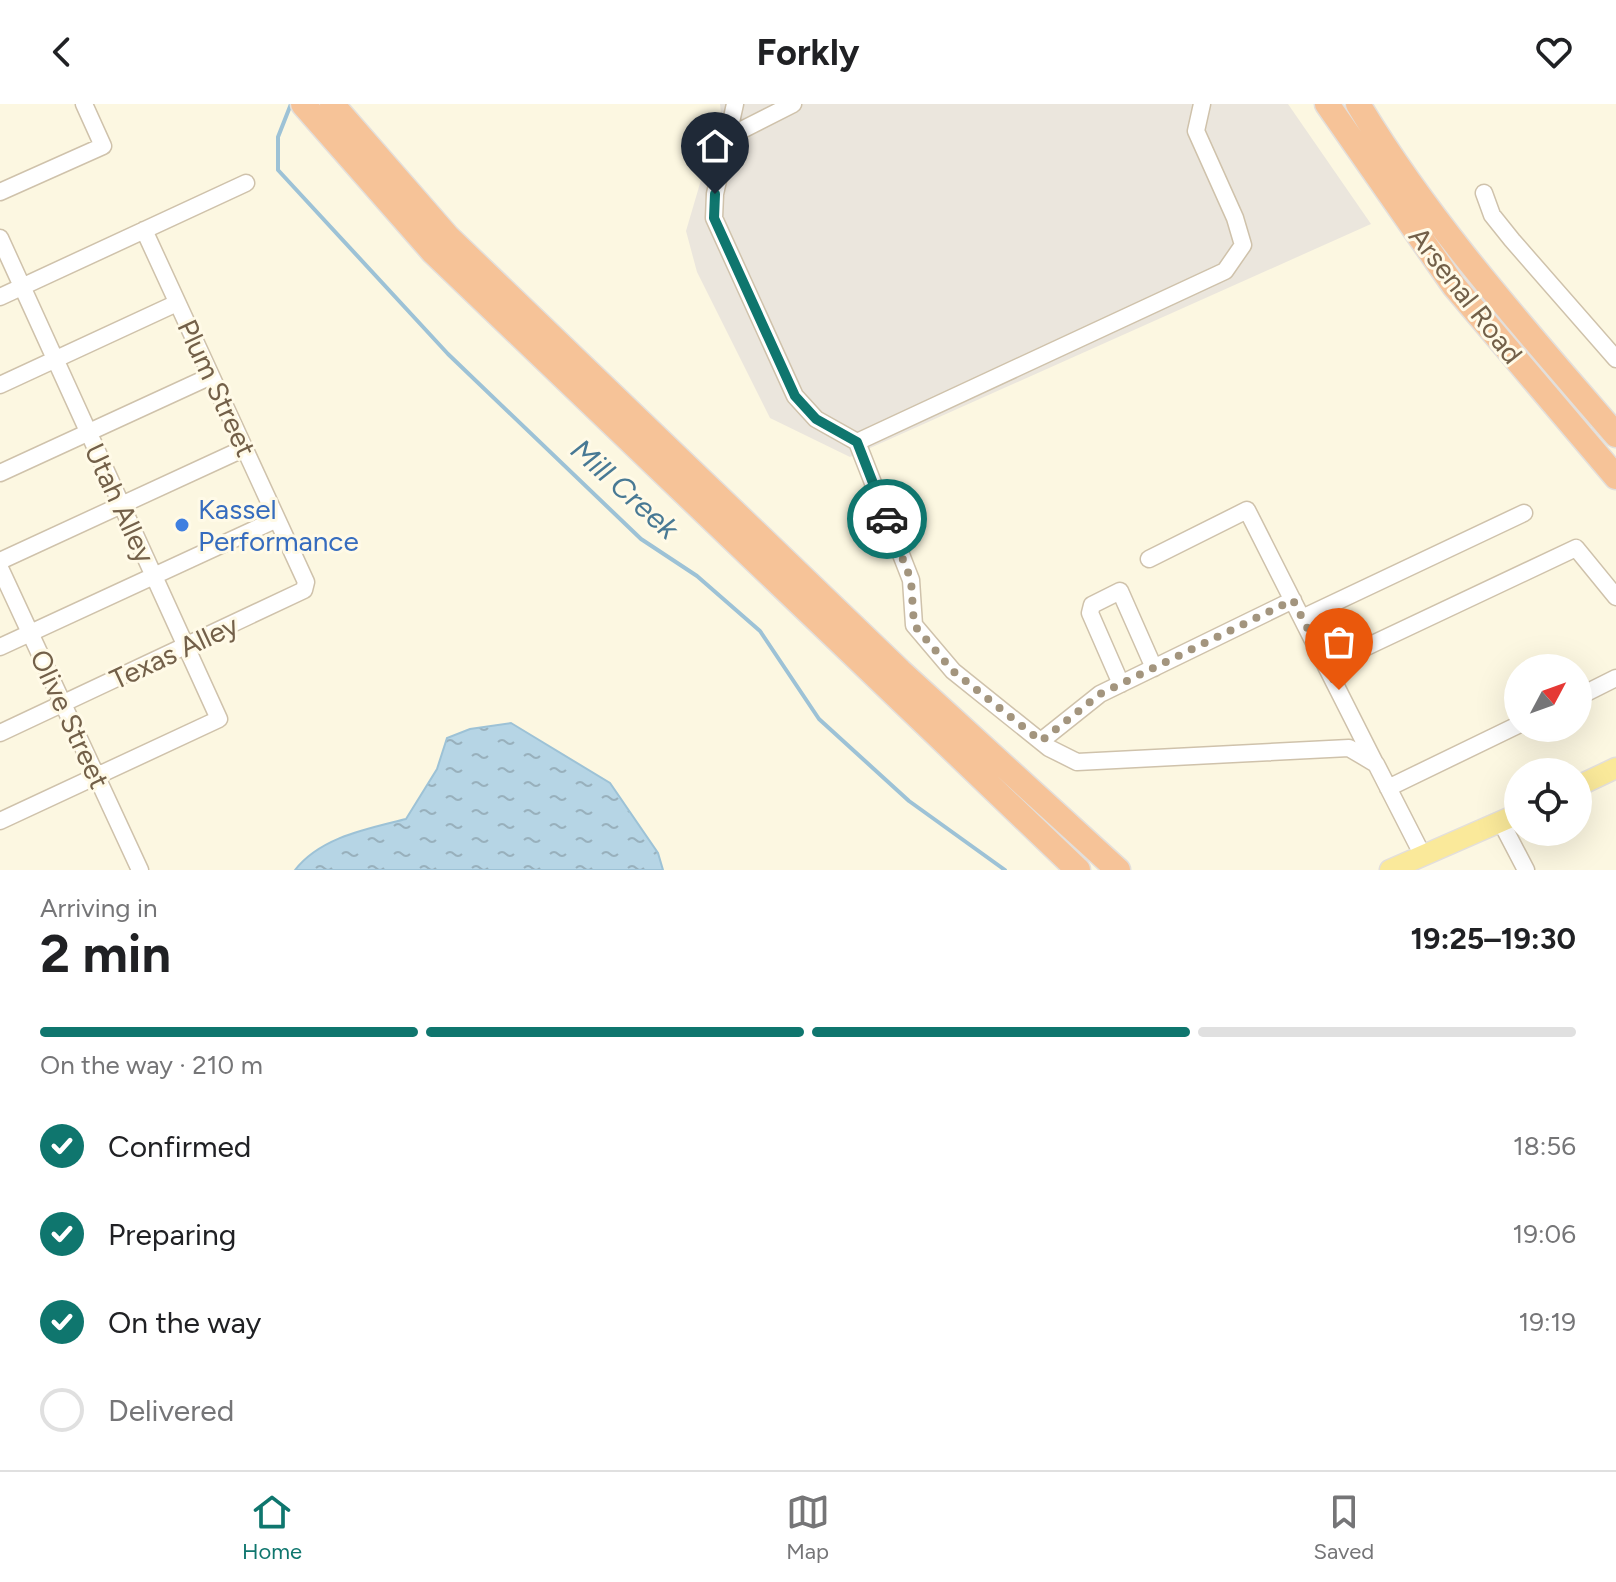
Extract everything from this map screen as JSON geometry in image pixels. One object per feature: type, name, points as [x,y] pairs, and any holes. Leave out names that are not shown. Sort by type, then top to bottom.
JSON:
[{"type":"highway","name":"Arsenal Road","points":[[1327,104],[1454,286],[1616,477]]},
{"type":"highway","name":"Arsenal Road","points":[[1358,104],[1424,202],[1510,311],[1616,435]]},
{"type":"highway","points":[[315,107],[433,252],[1078,870]]},
{"type":"highway","points":[[315,107],[900,671],[1118,870]]},
{"type":"main road","points":[[1592,779],[1616,768]]},
{"type":"main road","points":[[1390,870],[1504,821]]},
{"type":"street","points":[[0,192],[103,146],[84,104]]},
{"type":"street","points":[[735,104],[715,194],[714,218],[795,396],[816,419],[857,442],[911,580],[914,625],[953,671],[1041,741],[1077,762],[1349,748],[1376,764]]},
{"type":"street","points":[[728,137],[793,104]]},
{"type":"street","points":[[857,442],[1225,271],[1243,245],[1235,218],[1196,131],[1202,104]]},
{"type":"street","points":[[0,297],[246,183]]},
{"type":"street","points":[[1484,193],[1492,215],[1616,359]]},
{"type":"street","name":"Plum Street","points":[[144,230],[306,582],[304,590]]},
{"type":"street","name":"Utah Alley","points":[[0,238],[219,719],[97,776]]},
{"type":"street","points":[[0,385],[177,303]]},
{"type":"street","points":[[0,473],[211,376]]},
{"type":"street","points":[[0,561],[245,448]]},
{"type":"street","points":[[1149,559],[1247,510],[1423,856]]},
{"type":"street","points":[[1302,618],[1524,513]]},
{"type":"street","points":[[0,647],[277,519]]},
{"type":"street","points":[[1326,666],[1576,548],[1616,597]]},
{"type":"street","name":"Olive Street","points":[[0,568],[140,870]]},
{"type":"street","name":"Texas Alley","points":[[0,733],[304,590]]},
{"type":"street","points":[[1121,684],[1090,613],[1092,605],[1120,591],[1154,668]]},
{"type":"street","points":[[1041,741],[1100,694],[1293,600]]},
{"type":"street","points":[[1592,690],[1616,678]]},
{"type":"street","points":[[1388,788],[1504,732]]},
{"type":"street","points":[[0,821],[97,776]]},
{"type":"street","points":[[1519,846],[1526,870]]},
{"type":"shaded area","points":[[720,104],[1288,104],[1371,224],[850,457],[770,418],[697,272],[686,231],[721,112]]},
{"type":"water","points":[[511,723],[610,783],[658,853],[663,870],[295,870],[331,842],[406,819],[437,769],[447,738],[470,729]]},
{"type":"waterway","name":"Mill Creek","points":[[291,104],[278,137],[278,170],[448,354],[641,539],[697,576],[760,631],[819,719],[909,801],[1005,870]]},
{"type":"way so far","points":[[887,519],[911,580],[914,625],[953,671],[1041,741],[1100,694],[1293,600],[1339,690]]},
{"type":"place","name":"Kassel Performance","points":[[182,525]]},
{"type":"route","points":[[715,194],[714,218],[795,396],[816,419],[857,442],[887,519]]}]
